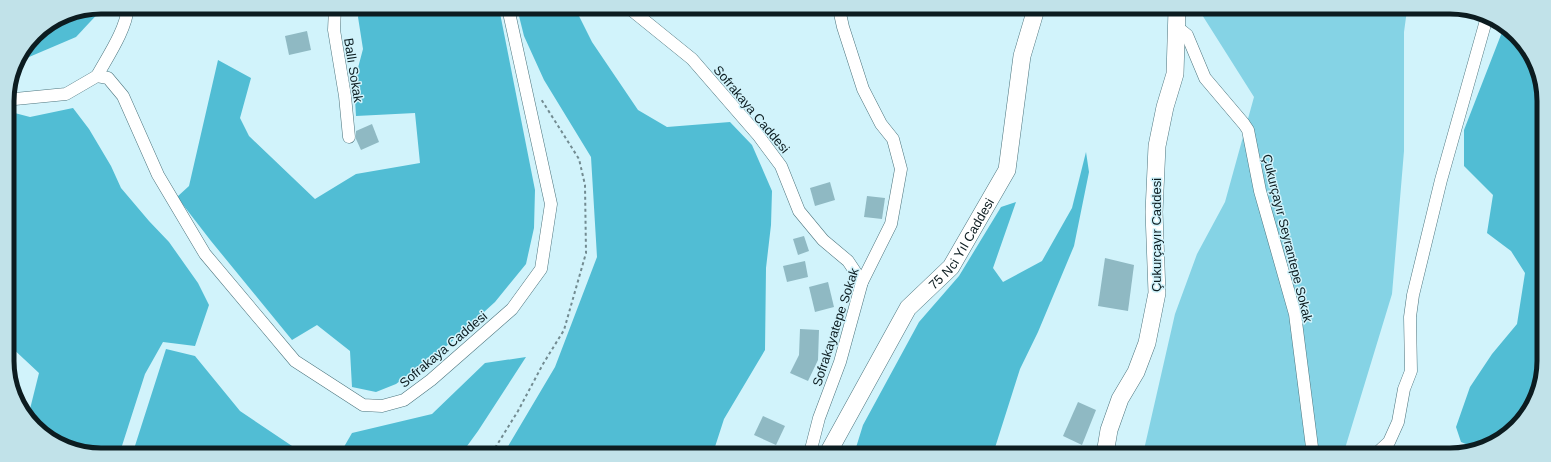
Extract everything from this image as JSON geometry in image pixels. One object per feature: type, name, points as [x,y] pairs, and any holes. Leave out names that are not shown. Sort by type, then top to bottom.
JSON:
[{"type":"street","points":[[14,98],[66,94],[97,76],[118,38],[127,14]]},
{"type":"street","name":"Ballı Sokak","points":[[335,14],[334,30],[345,96],[349,137]]},
{"type":"street","name":"Sofrakaya Caddesi","points":[[97,76],[108,78],[123,96],[158,175],[204,254],[295,361],[363,404],[382,406],[404,400],[431,380],[512,309],[542,268],[551,204],[509,14]]},
{"type":"street","name":"Sofrakaya Caddesi","points":[[636,14],[692,59],[758,135],[781,166],[799,211],[823,240],[848,261],[862,282]]},
{"type":"street","name":"Sofrakayatepe Sokak","points":[[811,448],[819,418],[840,362],[862,282],[891,224],[901,169],[893,139],[881,124],[863,89],[840,14]]},
{"type":"street","name":"75 Nci Yıl Caddesi","points":[[831,448],[908,308],[951,266],[1007,170],[1022,56],[1035,14]]},
{"type":"street","name":"Çukurçayır Caddesi","points":[[1106,448],[1109,430],[1120,399],[1136,372],[1147,344],[1158,293],[1154,212],[1157,146],[1165,107],[1175,74],[1177,14]]},
{"type":"street","points":[[1383,448],[1389,442],[1398,422],[1404,389],[1411,371],[1410,317],[1413,295],[1441,180],[1486,22]]},
{"type":"street","name":"Çukurçayır Seyrantepe Sokak","points":[[1177,27],[1187,36],[1205,78],[1248,130],[1260,191],[1295,314],[1312,448]]},
{"type":"path","points":[[495,448],[564,330],[586,253],[585,185],[579,159],[538,95]]},
{"type":"shaded area","points":[[97,14],[76,37],[25,59],[32,48],[57,26],[78,17]]},
{"type":"shaded area","points":[[359,14],[500,14],[535,190],[534,228],[526,264],[495,302],[449,344],[396,384],[376,392],[352,387],[350,351],[317,325],[292,340],[177,197],[189,186],[218,60],[251,78],[240,118],[249,136],[315,199],[356,174],[420,163],[415,113],[356,116],[354,83],[363,49],[358,17]]},
{"type":"shaded area","points":[[518,14],[578,14],[592,42],[638,110],[667,127],[730,122],[752,145],[772,191],[771,225],[766,268],[765,350],[724,419],[715,448],[507,448],[555,367],[597,257],[591,157],[544,80],[524,36]]},
{"type":"shaded area","points":[[1202,14],[1406,14],[1404,32],[1404,151],[1392,294],[1345,448],[1144,448],[1175,314],[1197,254],[1225,202],[1254,97]]},
{"type":"shaded area","points":[[1502,32],[1512,39],[1528,62],[1537,95],[1537,361],[1534,384],[1528,400],[1512,423],[1494,436],[1469,445],[1461,442],[1456,427],[1470,387],[1492,354],[1517,324],[1525,273],[1511,251],[1487,233],[1493,195],[1464,166],[1464,130]]},
{"type":"shaded area","points":[[73,108],[89,129],[111,166],[121,188],[169,242],[198,283],[209,305],[195,346],[163,342],[145,374],[121,448],[89,447],[68,441],[57,436],[39,423],[29,410],[39,373],[14,350],[14,113],[30,117]]},
{"type":"shaded area","points":[[1086,152],[1089,172],[1074,246],[1038,332],[1020,369],[995,448],[856,448],[863,425],[919,322],[959,276],[1001,207],[1016,202],[993,268],[1003,282],[1042,261],[1072,208]]},
{"type":"shaded area","points":[[166,349],[195,356],[240,411],[295,448],[134,448]]},
{"type":"shaded area","points":[[526,357],[466,448],[343,448],[352,433],[432,414],[485,363]]},
{"type":"building","points":[[307,31],[311,50],[289,55],[285,36]]},
{"type":"building","points":[[372,124],[379,142],[361,150],[356,139],[356,131]]},
{"type":"building","points":[[830,182],[835,200],[815,206],[810,188]]},
{"type":"building","points":[[867,196],[885,198],[882,219],[864,217]]},
{"type":"building","points":[[804,236],[809,251],[798,255],[793,239]]},
{"type":"building","points":[[1105,258],[1134,265],[1128,311],[1098,306]]},
{"type":"building","points":[[805,261],[808,277],[787,282],[783,266]]},
{"type":"building","points":[[828,282],[834,307],[815,312],[809,287]]},
{"type":"building","points":[[800,329],[819,330],[818,360],[808,381],[790,373],[799,355]]},
{"type":"building","points":[[1078,402],[1096,410],[1082,445],[1063,436]]},
{"type":"building","points":[[763,416],[785,426],[776,445],[754,435]]}]
